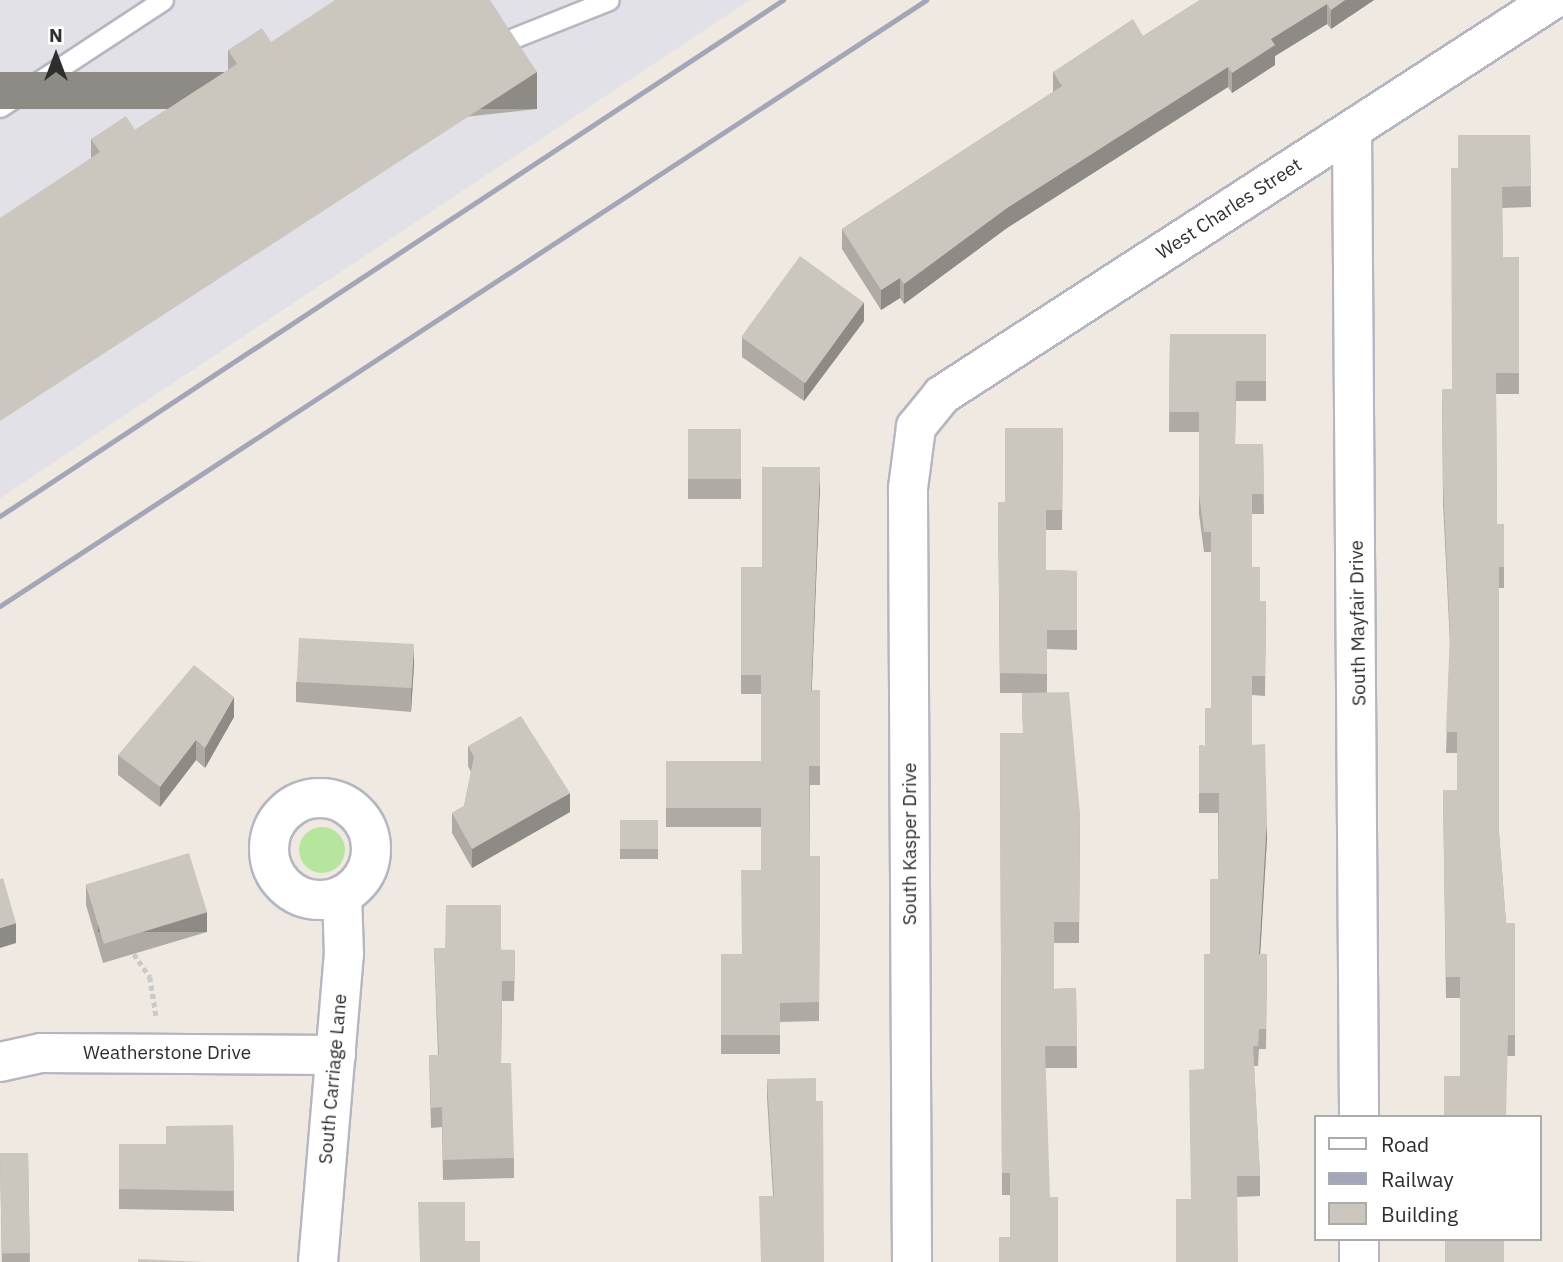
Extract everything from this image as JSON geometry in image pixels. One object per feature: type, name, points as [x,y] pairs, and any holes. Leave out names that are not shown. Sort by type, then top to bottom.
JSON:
[{"type":"street","name":"West Charles Street","points":[[915,427],[943,396],[1552,0]]},
{"type":"street","name":"South Mayfair Drive","points":[[1352,130],[1359,1115]]},
{"type":"street","name":"South Kasper Drive","points":[[912,1262],[908,488],[915,427]]},
{"type":"street","name":"South Carriage Lane","points":[[318,1262],[336,1055],[342,895]]},
{"type":"street","name":"Weatherstone Drive","points":[[0,1062],[41,1053],[336,1055]]},
{"type":"street","points":[[1359,1241],[1360,1262]]},
{"type":"lane","points":[[0,107],[163,0]]},
{"type":"lane","points":[[511,39],[608,0]]},
{"type":"path","points":[[134,954],[154,989],[157,1052]]},
{"type":"shaded area","points":[[0,0],[750,0],[0,498]]},
{"type":"green space","points":[[322,827],[338,834],[345,850],[338,866],[322,873],[306,866],[299,850],[306,834]]},
{"type":"building","points":[[335,0],[490,0],[537,72],[0,421],[0,218],[100,152],[91,139],[126,116],[135,130],[237,64],[228,50],[262,28],[271,42]]},
{"type":"building","points":[[1200,0],[1345,0],[1331,10],[1327,4],[1271,39],[1275,45],[1232,73],[1228,67],[1007,208],[904,284],[900,278],[881,290],[842,229],[1062,86],[1053,72],[1133,19],[1143,36]]},
{"type":"building","points":[[1458,135],[1530,135],[1531,186],[1502,187],[1503,257],[1519,257],[1519,373],[1496,373],[1497,524],[1504,524],[1504,567],[1499,567],[1499,832],[1506,923],[1515,923],[1515,1035],[1508,1035],[1506,1115],[1444,1115],[1444,1076],[1460,1076],[1460,977],[1446,977],[1443,790],[1457,790],[1457,732],[1446,732],[1450,632],[1442,389],[1452,389],[1451,168],[1458,168]]},
{"type":"building","points":[[800,256],[864,302],[805,383],[741,337]]},
{"type":"building","points":[[1170,334],[1266,334],[1266,381],[1236,381],[1235,444],[1263,444],[1264,494],[1252,494],[1252,567],[1260,567],[1260,601],[1266,601],[1265,676],[1252,676],[1252,745],[1265,744],[1267,818],[1259,954],[1267,954],[1266,1029],[1259,1029],[1258,1046],[1253,1046],[1260,1176],[1237,1176],[1238,1262],[1176,1262],[1176,1199],[1191,1199],[1189,1070],[1204,1069],[1204,954],[1210,954],[1210,879],[1218,879],[1219,793],[1199,793],[1199,745],[1205,746],[1205,708],[1211,708],[1211,532],[1204,532],[1199,494],[1199,412],[1169,412]]},
{"type":"building","points":[[1005,428],[1063,428],[1062,510],[1046,510],[1046,570],[1077,571],[1077,630],[1047,630],[1047,674],[1000,673],[998,502],[1005,502]]},
{"type":"building","points":[[688,429],[741,429],[741,479],[688,479]]},
{"type":"building","points":[[762,467],[820,467],[811,690],[820,690],[820,766],[809,766],[810,856],[820,856],[819,1002],[780,1003],[780,1035],[721,1035],[721,954],[742,954],[741,870],[761,870],[761,808],[666,808],[666,761],[761,761],[761,675],[741,675],[741,567],[762,567]]},
{"type":"building","points":[[299,638],[414,644],[412,688],[297,682]]},
{"type":"building","points":[[194,665],[234,697],[205,748],[196,740],[160,787],[118,755]]},
{"type":"building","points":[[1069,692],[1080,814],[1079,922],[1054,922],[1054,989],[1076,988],[1077,1046],[1045,1046],[1050,1197],[1058,1197],[1058,1262],[999,1262],[999,1237],[1010,1237],[1010,1173],[1002,1173],[1000,733],[1023,733],[1022,693]]},
{"type":"building","points":[[521,716],[570,793],[472,849],[452,813],[464,806],[474,757],[468,746]]},
{"type":"building","points":[[620,820],[658,820],[658,849],[620,849]]},
{"type":"building","points":[[189,853],[207,912],[104,944],[86,885]]},
{"type":"building","points":[[3,878],[16,923],[0,928],[0,879]]},
{"type":"building","points":[[446,905],[501,905],[501,950],[515,950],[514,981],[502,981],[501,1063],[511,1063],[514,1158],[443,1160],[442,1107],[431,1108],[429,1055],[439,1055],[434,948],[445,948]]},
{"type":"building","points":[[816,1078],[816,1101],[823,1101],[824,1262],[761,1262],[759,1196],[774,1196],[767,1079]]},
{"type":"building","points":[[233,1125],[234,1191],[119,1189],[119,1144],[166,1144],[166,1126]]},
{"type":"building","points":[[0,1153],[28,1153],[30,1253],[2,1253]]},
{"type":"building","points":[[418,1202],[465,1202],[465,1241],[480,1241],[480,1262],[420,1262]]},
{"type":"building","points":[[1445,1241],[1504,1241],[1504,1262],[1445,1262]]},
{"type":"building","points":[[138,1259],[205,1262],[138,1262]]},
{"type":"railway","points":[[0,516],[783,0]]},
{"type":"railway","points":[[0,606],[926,0]]}]
